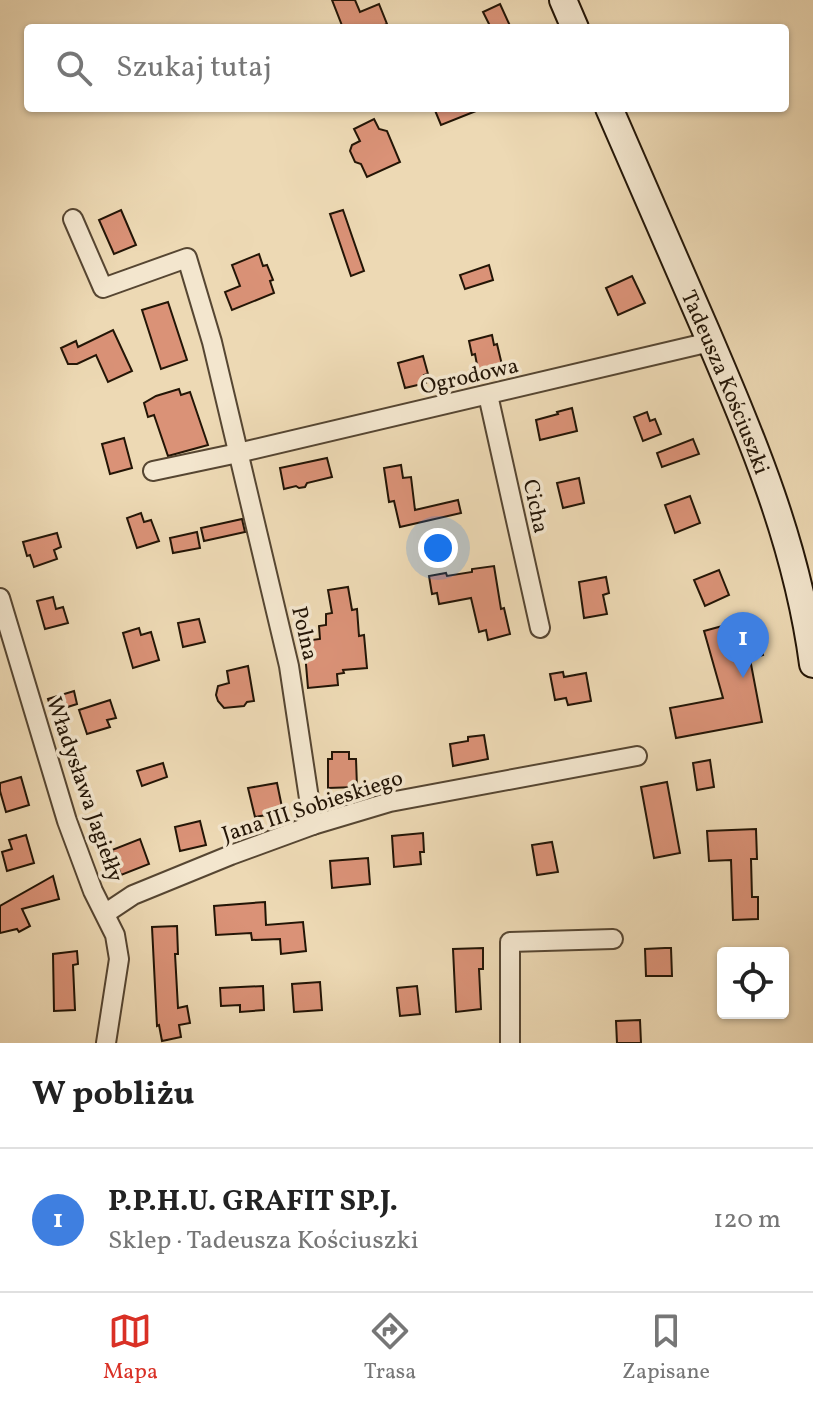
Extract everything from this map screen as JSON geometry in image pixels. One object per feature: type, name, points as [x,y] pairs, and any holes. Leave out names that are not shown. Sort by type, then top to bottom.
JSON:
[{"type":"main road","points":[[563,0],[573,24]]},
{"type":"main road","name":"Tadeusza Kościuszki","points":[[611,112],[775,502],[802,598],[813,664]]},
{"type":"street","name":"Polna","points":[[73,219],[103,288],[187,258],[212,342],[289,666],[313,825]]},
{"type":"street","name":"Ogrodowa","points":[[238,453],[710,342]]},
{"type":"street","name":"Cicha","points":[[488,395],[540,628]]},
{"type":"street","points":[[153,471],[238,453]]},
{"type":"street","name":"Władysława Jagiełły","points":[[0,598],[67,821],[93,891],[115,935],[119,959],[106,1043]]},
{"type":"street","name":"Jana III Sobieskiego","points":[[106,913],[133,895],[231,855],[313,825],[390,802],[637,756]]},
{"type":"street","points":[[510,1043],[510,942],[613,939]]},
{"type":"building","points":[[332,0],[355,0],[360,12],[379,4],[387,24],[341,24]]},
{"type":"building","points":[[500,4],[509,24],[489,24],[483,12]]},
{"type":"building","points":[[436,112],[474,112],[441,125]]},
{"type":"building","points":[[374,119],[379,129],[387,131],[400,162],[367,177],[350,151],[352,145],[360,141],[354,129]]},
{"type":"building","points":[[121,210],[136,245],[114,254],[99,220]]},
{"type":"building","points":[[343,210],[364,271],[351,276],[330,214]]},
{"type":"building","points":[[259,254],[273,280],[270,281],[274,293],[232,310],[225,292],[240,286],[232,265]]},
{"type":"building","points":[[489,265],[493,280],[465,289],[460,275]]},
{"type":"building","points":[[632,276],[645,303],[618,315],[606,288]]},
{"type":"building","points":[[168,302],[187,360],[161,369],[142,310]]},
{"type":"building","points":[[113,330],[132,371],[108,382],[96,355],[77,364],[68,364],[61,348],[76,341],[78,347]]},
{"type":"building","points":[[492,335],[502,365],[478,370],[469,341]]},
{"type":"building","points":[[423,356],[428,374],[424,375],[426,383],[405,388],[398,363]]},
{"type":"building","points":[[179,389],[181,395],[190,392],[208,445],[168,456],[154,415],[148,417],[144,403]]},
{"type":"building","points":[[572,408],[577,431],[540,440],[536,420]]},
{"type":"building","points":[[647,412],[650,421],[655,419],[661,434],[643,441],[634,417]]},
{"type":"building","points":[[124,438],[132,468],[110,474],[102,444]]},
{"type":"building","points":[[693,439],[699,454],[662,467],[657,453]]},
{"type":"building","points":[[327,458],[332,477],[307,483],[305,487],[284,489],[280,468]]},
{"type":"building","points":[[401,465],[403,478],[411,477],[415,510],[458,500],[461,513],[400,527],[394,501],[389,502],[384,468]]},
{"type":"building","points":[[579,478],[584,503],[563,508],[557,483]]},
{"type":"building","points":[[690,496],[700,523],[675,533],[665,505]]},
{"type":"building","points":[[141,513],[144,522],[151,520],[159,541],[137,548],[127,518]]},
{"type":"building","points":[[242,519],[245,532],[204,541],[201,528]]},
{"type":"building","points":[[197,532],[200,548],[173,553],[170,538]]},
{"type":"building","points":[[57,533],[61,547],[54,550],[57,559],[34,567],[23,542]]},
{"type":"building","points":[[494,566],[501,609],[504,608],[510,634],[488,640],[486,630],[479,632],[471,598],[439,604],[437,593],[432,594],[429,576],[446,573],[447,576]]},
{"type":"building","points":[[719,570],[729,595],[705,606],[694,580]]},
{"type":"building","points":[[606,577],[609,593],[603,595],[607,614],[584,618],[579,582]]},
{"type":"building","points":[[348,587],[352,610],[357,609],[359,636],[364,635],[367,668],[343,670],[344,673],[337,674],[338,685],[308,688],[304,641],[320,639],[319,626],[326,625],[326,614],[332,613],[328,590]]},
{"type":"building","points":[[53,597],[56,609],[63,607],[68,623],[45,629],[37,601]]},
{"type":"building","points":[[199,619],[205,642],[183,647],[178,623]]},
{"type":"building","points":[[754,622],[763,655],[750,659],[762,722],[676,738],[670,708],[723,698],[704,631],[726,625],[727,630]]},
{"type":"building","points":[[139,628],[141,635],[151,632],[159,660],[133,668],[123,633]]},
{"type":"building","points":[[248,666],[254,701],[244,706],[224,708],[216,695],[218,686],[229,683],[227,671]]},
{"type":"building","points":[[563,672],[564,677],[586,673],[591,701],[568,705],[566,698],[555,700],[550,674]]},
{"type":"building","points":[[74,691],[77,704],[52,712],[48,699]]},
{"type":"building","points":[[110,700],[116,718],[107,720],[110,727],[87,734],[79,710]]},
{"type":"building","points":[[484,735],[488,759],[453,766],[450,744]]},
{"type":"building","points":[[332,752],[349,752],[349,759],[356,759],[357,787],[328,788],[328,759],[332,759]]},
{"type":"building","points":[[710,760],[714,787],[697,790],[693,763]]},
{"type":"building","points":[[163,763],[167,777],[142,786],[137,771]]},
{"type":"building","points":[[21,777],[29,805],[6,812],[0,783]]},
{"type":"building","points":[[667,782],[680,853],[654,858],[641,787]]},
{"type":"building","points":[[277,783],[283,812],[255,817],[248,788]]},
{"type":"building","points":[[200,821],[206,845],[180,851],[175,827]]},
{"type":"building","points":[[756,829],[757,859],[751,859],[752,897],[758,897],[758,919],[733,920],[731,860],[709,861],[707,831]]},
{"type":"building","points":[[423,833],[421,864],[394,867],[392,836]]},
{"type":"building","points":[[26,835],[34,863],[7,871],[2,852],[12,849],[9,840]]},
{"type":"building","points":[[140,839],[149,864],[121,875],[112,850]]},
{"type":"building","points":[[552,842],[558,872],[537,875],[532,845]]},
{"type":"building","points":[[368,858],[370,884],[332,888],[330,861]]},
{"type":"building","points":[[53,876],[59,899],[22,909],[30,926],[19,932],[17,929],[0,933],[0,906]]},
{"type":"building","points":[[265,902],[266,925],[303,922],[306,951],[281,954],[280,939],[252,940],[251,933],[216,935],[214,906]]},
{"type":"building","points":[[177,926],[178,1008],[187,1006],[190,1023],[179,1025],[181,1037],[162,1041],[157,1026],[152,927]]},
{"type":"building","points":[[483,948],[483,969],[479,969],[481,1009],[456,1012],[453,949]]},
{"type":"building","points":[[671,948],[672,976],[646,976],[645,949]]},
{"type":"building","points":[[77,951],[78,964],[73,965],[75,1010],[54,1011],[53,954]]},
{"type":"building","points":[[320,982],[322,1010],[294,1012],[292,984]]},
{"type":"building","points":[[263,986],[264,1010],[240,1012],[240,1005],[221,1006],[220,988]]},
{"type":"building","points":[[417,986],[420,1014],[400,1016],[397,988]]},
{"type":"building","points":[[640,1020],[641,1043],[617,1043],[616,1021]]},
{"type":"place","name":"P.P.H.U. GRAFIT SP.J.","points":[[743,678]]}]
